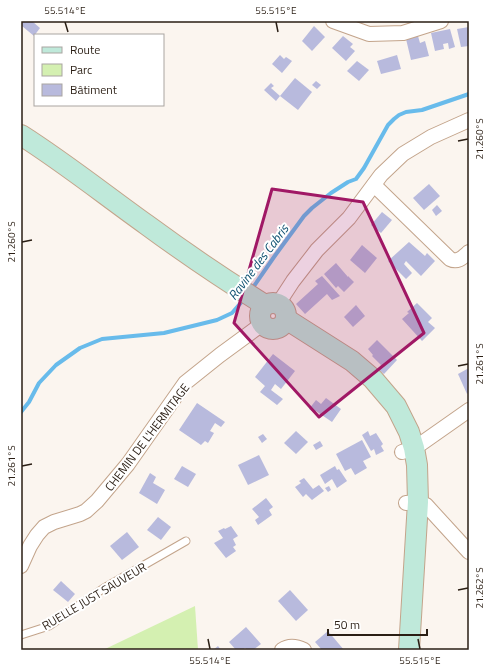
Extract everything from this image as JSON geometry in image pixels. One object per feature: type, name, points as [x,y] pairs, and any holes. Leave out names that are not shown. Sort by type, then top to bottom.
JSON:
[{"type":"main road","points":[[21,135],[34,153],[148,226],[221,282],[268,313],[352,361],[373,379],[396,406],[409,432],[408,450],[417,465],[396,650]]},
{"type":"main road","points":[[409,650],[412,503]]},
{"type":"street","points":[[333,21],[369,34],[403,33],[440,21]]},
{"type":"street","name":"CHEMIN DE L'HERMITAGE","points":[[21,564],[30,546],[44,527],[54,522],[80,514],[86,511],[97,501],[128,464],[185,383],[250,333],[268,313],[317,250],[349,218],[381,175],[403,154],[431,137],[469,120]]},
{"type":"street","points":[[374,185],[450,259],[453,261],[460,260],[469,252]]},
{"type":"street","points":[[408,450],[469,410]]},
{"type":"street","points":[[412,503],[426,505],[469,552]]},
{"type":"street","points":[[282,650],[289,647],[295,647],[304,650]]},
{"type":"lane","name":"RUELLE JUST SAUVEUR","points":[[21,636],[49,626],[104,588],[186,541]]},
{"type":"highlighted area","points":[[272,189],[363,202],[424,333],[319,417],[234,323]]},
{"type":"green space","points":[[195,606],[198,650],[103,650]]},
{"type":"building","points":[[21,21],[34,21],[33,22],[40,28],[34,36],[22,26],[21,27]]},
{"type":"building","points":[[314,26],[325,37],[312,51],[302,41]]},
{"type":"building","points":[[469,27],[469,46],[461,47],[457,29]]},
{"type":"building","points":[[450,29],[455,47],[449,49],[448,43],[443,44],[444,49],[435,51],[431,33]]},
{"type":"building","points":[[343,36],[353,44],[350,47],[355,51],[346,61],[332,48]]},
{"type":"building","points":[[418,36],[420,43],[425,41],[429,56],[411,60],[406,39]]},
{"type":"building","points":[[280,55],[284,59],[286,57],[292,61],[282,73],[272,64]]},
{"type":"building","points":[[397,55],[401,69],[381,74],[377,61]]},
{"type":"building","points":[[357,61],[369,70],[359,81],[347,71]]},
{"type":"building","points":[[295,78],[312,92],[298,110],[280,96]]},
{"type":"building","points":[[316,81],[321,85],[317,89],[312,85]]},
{"type":"building","points":[[271,83],[274,86],[271,88],[280,96],[276,101],[264,90]]},
{"type":"building","points":[[429,184],[440,196],[424,210],[413,198]]},
{"type":"building","points":[[437,205],[442,211],[436,216],[432,210]]},
{"type":"building","points":[[382,212],[392,220],[381,233],[371,225]]},
{"type":"building","points":[[409,242],[425,256],[427,253],[435,261],[421,276],[406,261],[404,264],[412,273],[406,279],[388,261]]},
{"type":"building","points":[[362,245],[377,258],[365,273],[350,260]]},
{"type":"building","points":[[336,263],[354,282],[344,292],[338,286],[336,288],[324,274]]},
{"type":"building","points":[[322,276],[340,296],[332,300],[327,294],[305,314],[296,304],[318,284],[315,281]]},
{"type":"building","points":[[417,303],[432,318],[428,322],[435,328],[422,341],[402,319]]},
{"type":"building","points":[[356,305],[365,316],[353,327],[344,317]]},
{"type":"building","points":[[377,340],[397,360],[384,374],[378,369],[381,365],[372,356],[373,355],[368,349]]},
{"type":"building","points":[[273,354],[295,371],[281,389],[275,384],[271,390],[283,399],[277,405],[260,392],[265,386],[255,377]]},
{"type":"building","points":[[469,368],[469,392],[467,394],[458,374]]},
{"type":"building","points":[[326,398],[341,409],[332,422],[316,411],[315,413],[309,409],[316,400],[321,404]]},
{"type":"building","points":[[197,403],[225,422],[221,427],[215,423],[210,431],[214,433],[208,443],[205,441],[201,445],[179,430]]},
{"type":"building","points":[[296,431],[308,442],[296,454],[284,443]]},
{"type":"building","points":[[368,431],[370,436],[376,433],[383,444],[381,446],[384,451],[376,455],[374,449],[371,451],[362,435]]},
{"type":"building","points":[[263,434],[267,439],[262,443],[258,437]]},
{"type":"building","points":[[362,440],[371,457],[363,461],[367,468],[355,475],[351,468],[345,471],[336,454]]},
{"type":"building","points":[[320,441],[323,446],[316,450],[313,445]]},
{"type":"building","points":[[259,455],[269,475],[248,485],[238,465]]},
{"type":"building","points":[[182,466],[196,474],[188,487],[174,479]]},
{"type":"building","points":[[335,466],[337,470],[339,469],[347,481],[337,488],[332,479],[325,484],[320,475]]},
{"type":"building","points":[[150,473],[156,477],[153,483],[165,490],[157,504],[139,493]]},
{"type":"building","points":[[304,478],[313,489],[319,485],[324,491],[312,500],[306,494],[303,497],[295,487],[301,483],[299,481]]},
{"type":"building","points":[[329,486],[331,490],[328,492],[325,488]]},
{"type":"building","points":[[266,498],[273,507],[269,510],[272,515],[258,525],[255,520],[259,517],[252,509]]},
{"type":"building","points":[[158,517],[171,527],[161,540],[147,530]]},
{"type":"building","points":[[231,526],[238,536],[233,539],[236,545],[233,547],[236,551],[226,558],[214,543],[223,538],[218,531]]},
{"type":"building","points":[[127,532],[139,547],[122,560],[110,546]]},
{"type":"building","points":[[61,581],[75,594],[68,602],[53,590]]},
{"type":"building","points":[[290,590],[308,610],[296,621],[278,601]]},
{"type":"building","points":[[246,627],[261,644],[253,650],[247,650],[245,648],[243,650],[236,650],[229,642]]},
{"type":"building","points":[[328,631],[344,650],[322,650],[315,642]]},
{"type":"building","points":[[218,646],[221,650],[213,650]]},
{"type":"waterway","name":"Ravine des Cabris","points":[[252,289],[304,216],[331,193],[348,182],[356,179],[364,168],[388,125],[394,119],[406,112],[422,110],[469,94]]},
{"type":"waterway","name":"Ravine des Cabris","points":[[21,412],[29,402],[39,383],[56,365],[80,348],[102,339],[164,333],[217,320],[232,313],[245,298]]}]
